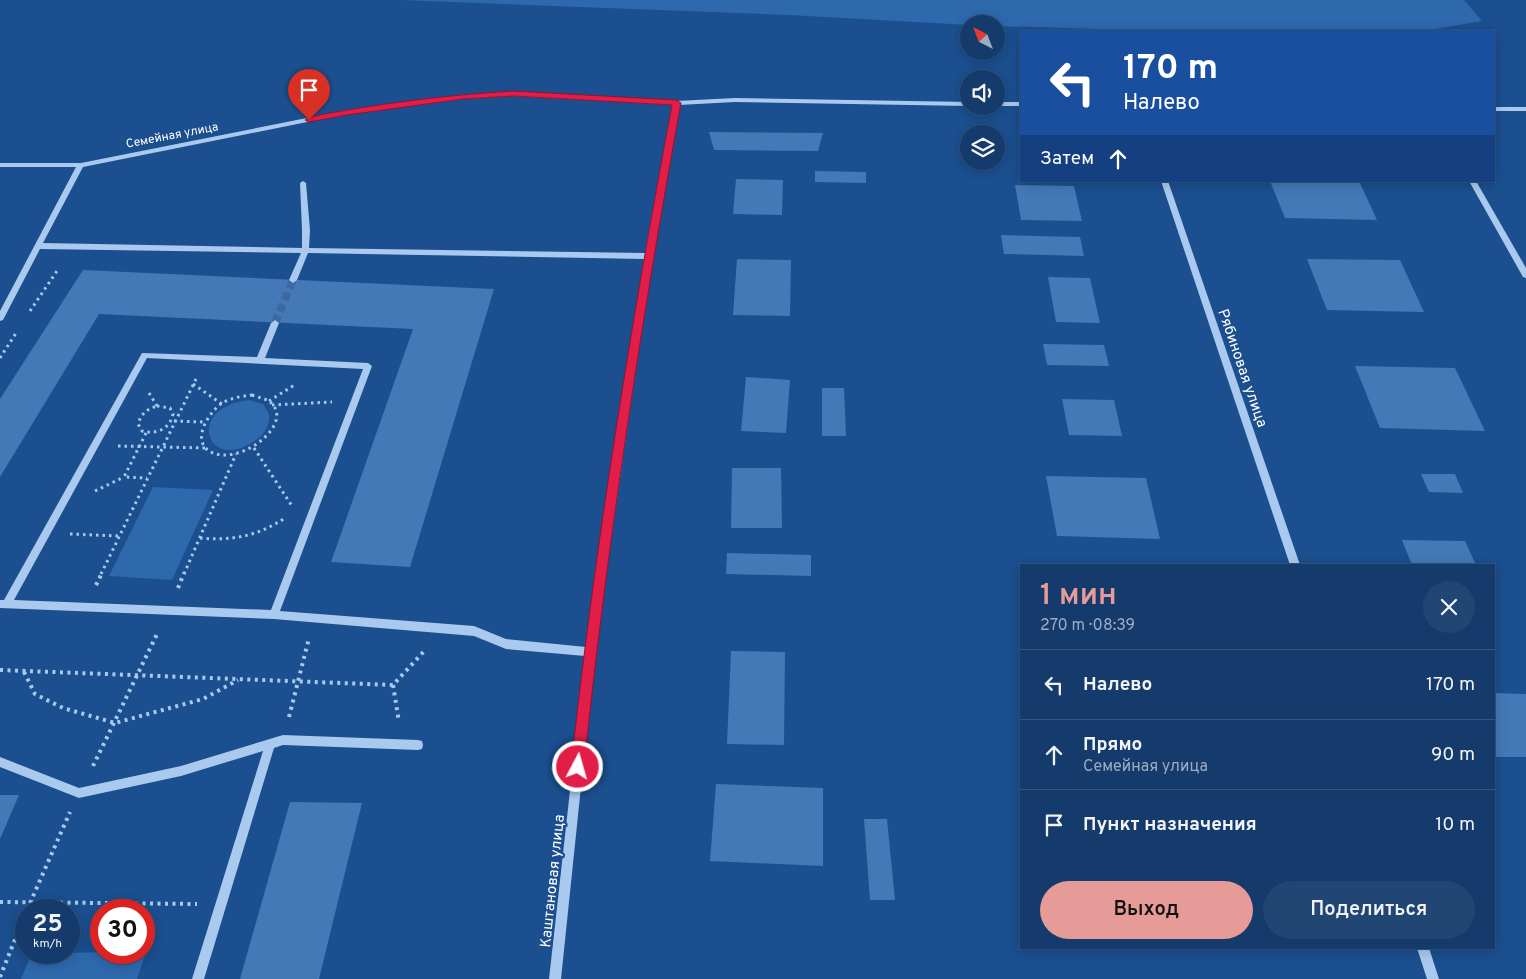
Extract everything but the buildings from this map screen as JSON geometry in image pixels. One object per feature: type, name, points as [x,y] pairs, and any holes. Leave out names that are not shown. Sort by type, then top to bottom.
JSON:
[{"type":"street","points":[[347,112],[463,97],[514,94],[676,103],[735,100],[960,104]]},
{"type":"street","name":"Каштановая улица","points":[[555,979],[590,652],[648,256],[676,103]]},
{"type":"street","points":[[1005,104],[1020,104]]},
{"type":"street","points":[[1495,109],[1526,109]]},
{"type":"street","name":"Семейная улица","points":[[0,166],[81,164],[347,112]]},
{"type":"street","points":[[0,318],[81,164]]},
{"type":"street","name":"Рябиновая улица","points":[[1164,182],[1295,564]]},
{"type":"street","points":[[1473,182],[1526,275]]},
{"type":"street","points":[[293,280],[305,251],[306,230],[302,183]]},
{"type":"street","points":[[37,246],[648,256]]},
{"type":"street","points":[[260,360],[276,322]]},
{"type":"street","points":[[274,615],[368,366],[145,355],[47,532],[4,604],[274,615],[474,631],[506,644],[590,652]]},
{"type":"street","points":[[0,762],[79,793],[181,771],[283,740],[418,745]]},
{"type":"street","points":[[198,979],[270,744]]},
{"type":"street","points":[[1423,949],[1433,979]]},
{"type":"path","points":[[84,608],[173,421],[206,358]]},
{"type":"path","points":[[193,384],[222,404]]},
{"type":"path","points":[[95,445],[206,448],[219,454],[236,454],[254,448],[268,437],[273,430],[276,416],[272,405],[261,397],[252,396],[242,396],[222,404],[204,422],[200,434],[206,448]]},
{"type":"path","points":[[272,405],[355,400]]},
{"type":"path","points":[[146,433],[139,428],[138,424],[142,415],[151,408],[162,406],[170,408],[173,414],[173,421]]},
{"type":"path","points":[[147,478],[124,477],[146,433],[163,429],[173,421],[204,422]]},
{"type":"path","points":[[254,448],[296,511]]},
{"type":"path","points":[[32,899],[79,793],[169,611],[236,454]]},
{"type":"path","points":[[200,538],[217,540],[238,539],[258,533],[296,511],[313,512]]},
{"type":"path","points":[[47,532],[119,536]]},
{"type":"path","points":[[283,740],[314,619]]},
{"type":"path","points":[[393,685],[430,644]]},
{"type":"path","points":[[0,670],[393,685]]},
{"type":"path","points":[[23,671],[35,694],[63,708],[115,723],[203,698],[239,680]]},
{"type":"path","points":[[393,685],[402,743]]},
{"type":"path","points":[[0,902],[15,902]]},
{"type":"path","points":[[80,903],[221,904]]},
{"type":"path","points":[[0,977],[15,940]]},
{"type":"shaded area","points":[[400,0],[1464,0],[1482,21],[1430,30],[1130,30],[1005,26],[1005,15],[960,15],[960,24],[789,15]]},
{"type":"shaded area","points":[[249,400],[263,404],[269,414],[268,425],[262,435],[239,449],[225,450],[215,445],[209,436],[209,425],[216,414],[229,405]]},
{"type":"shaded area","points":[[153,487],[213,490],[172,580],[109,576]]},
{"type":"shaded area","points":[[90,952],[90,964],[142,964],[137,979],[21,979],[27,964],[80,964],[80,953]]},
{"type":"tunnel","points":[[275,323],[293,280]]},
{"type":"route","points":[[309,120],[347,112],[463,97],[514,94],[676,103],[648,256],[590,652],[578,767]]}]
